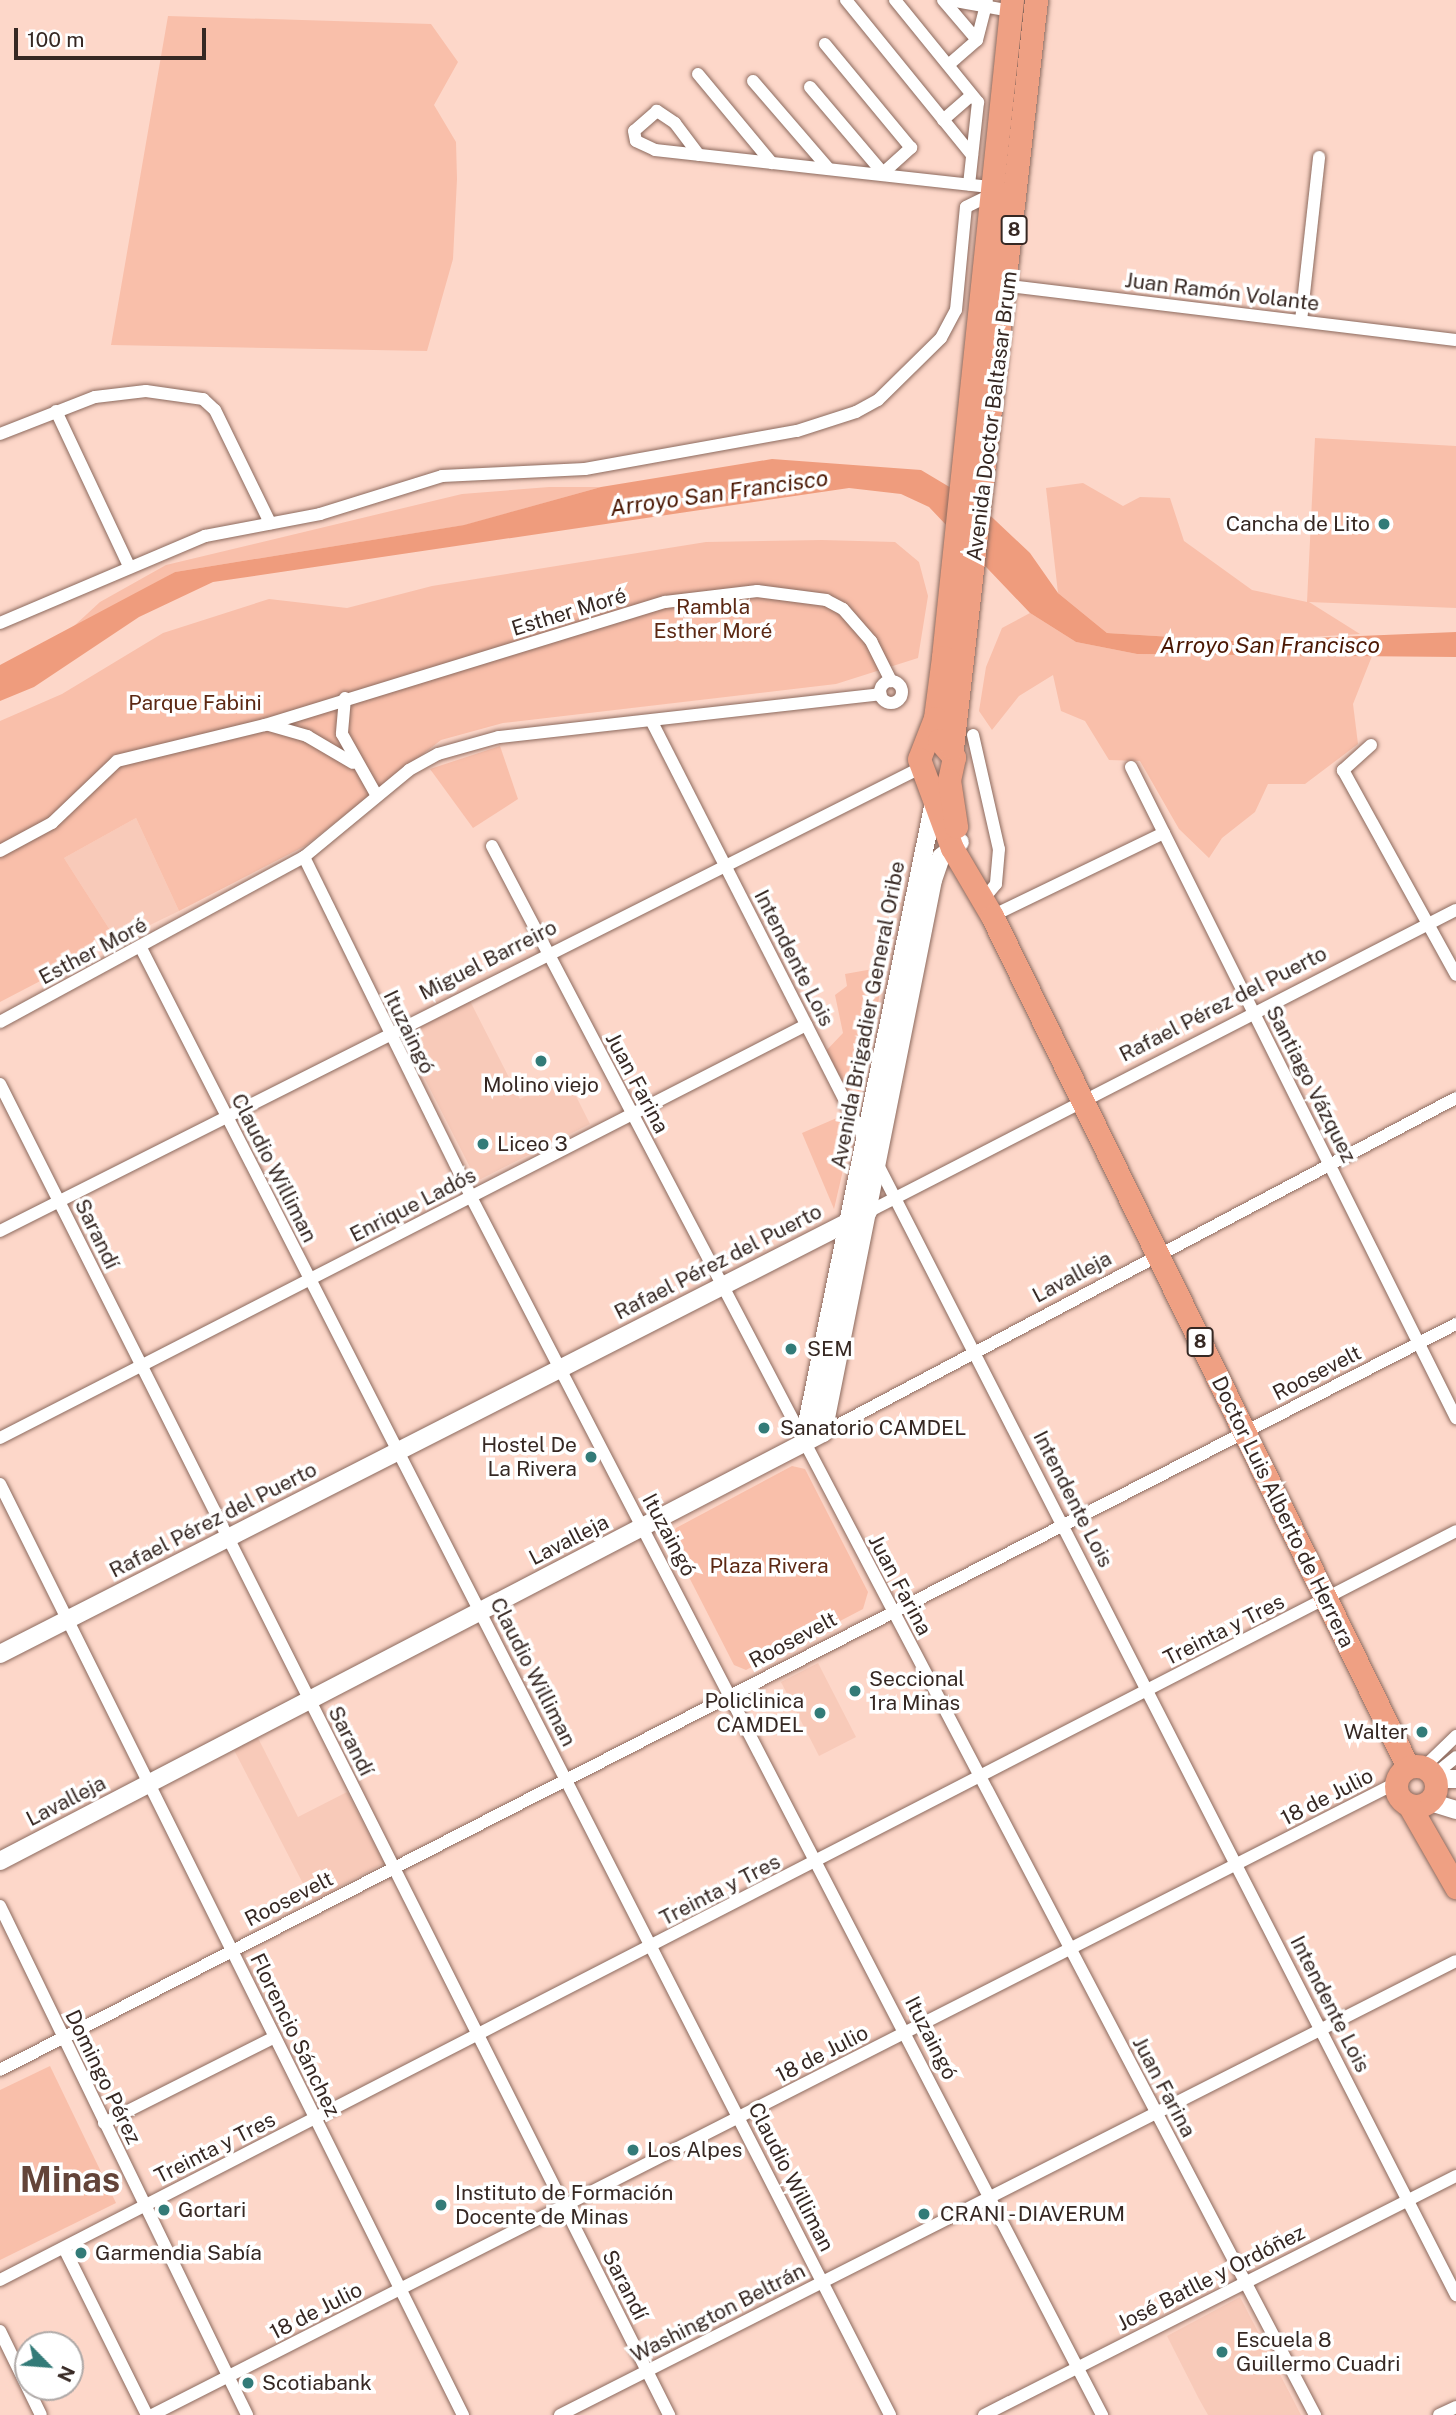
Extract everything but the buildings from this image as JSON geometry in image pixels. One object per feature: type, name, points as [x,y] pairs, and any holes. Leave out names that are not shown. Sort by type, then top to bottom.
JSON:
[{"type":"highway","name":"Avenida Doctor Baltasar Brum","points":[[926,743],[953,660],[986,460],[1008,285],[1036,0]]},
{"type":"highway","name":"Avenida Doctor Baltasar Brum","points":[[952,757],[953,660],[964,450],[983,284],[984,189],[1012,5]]},
{"type":"highway","points":[[924,769],[940,774],[952,757],[940,740],[926,743]]},
{"type":"highway","name":"8","points":[[924,769],[926,743]]},
{"type":"highway","name":"Doctor Luis Alberto de Herrera","points":[[952,757],[951,808],[956,845]]},
{"type":"highway","name":"Doctor Luis Alberto de Herrera","points":[[924,769],[934,802],[989,906],[1326,1600],[1426,1775]]},
{"type":"highway","points":[[1422,1803],[1426,1775]]},
{"type":"highway","name":"8","points":[[1426,1775],[1422,1803],[1456,1887]]},
{"type":"highway","name":"8","points":[[1422,1803],[1456,1872]]},
{"type":"main road","name":"Avenida Brigadier General Oribe","points":[[823,1433],[877,1164],[934,802]]},
{"type":"main road","name":"Avenida Brigadier General Oribe","points":[[803,1443],[866,1142],[917,921],[937,867],[956,845]]},
{"type":"main road","name":"Rafael Pérez del Puerto","points":[[0,1654],[868,1212]]},
{"type":"main road","name":"Lavalleja","points":[[0,1861],[823,1433]]},
{"type":"main road","points":[[1422,1803],[1456,1810]]},
{"type":"street","points":[[846,0],[972,155]]},
{"type":"street","points":[[895,0],[975,98],[943,120]]},
{"type":"street","points":[[943,0],[980,40]]},
{"type":"street","points":[[950,0],[1012,5]]},
{"type":"street","points":[[948,65],[980,40],[987,3]]},
{"type":"street","points":[[825,44],[911,148],[883,174]]},
{"type":"street","points":[[698,74],[772,163]]},
{"type":"street","points":[[753,81],[829,169]]},
{"type":"street","points":[[810,87],[883,174]]},
{"type":"street","name":"Avenida Doctor Baltasar Brum","points":[[975,98],[972,155],[984,189]]},
{"type":"street","points":[[699,155],[675,122],[657,111],[634,131],[644,147],[699,155],[883,174],[984,189]]},
{"type":"street","points":[[1301,321],[1319,157]]},
{"type":"street","points":[[0,623],[128,564],[205,536],[270,523],[442,476],[585,469],[797,431],[856,412],[878,400],[941,338],[956,310],[966,207],[984,189]]},
{"type":"street","name":"Juan Ramón Volante","points":[[983,284],[1456,340]]},
{"type":"street","points":[[0,434],[95,397],[146,391],[203,399],[215,410],[270,523]]},
{"type":"street","points":[[56,411],[128,564]]},
{"type":"street","name":"Esther Moré","points":[[0,851],[52,823],[117,761],[265,724],[665,602],[757,591],[826,600],[843,609],[871,641],[891,681],[900,687],[900,698],[890,703],[881,694],[652,722],[499,737],[431,757],[377,796],[304,857],[141,948],[0,1022]]},
{"type":"street","points":[[881,694],[891,681]]},
{"type":"street","name":"Esther Moré","points":[[345,698],[340,717],[354,763],[377,796]]},
{"type":"street","name":"Intendente Lois","points":[[652,722],[877,1164],[977,1352],[1456,2295]]},
{"type":"street","name":"Esther Moré","points":[[265,724],[307,736],[354,763]]},
{"type":"street","points":[[972,735],[999,849],[996,884],[989,906]]},
{"type":"street","points":[[1371,745],[1343,769],[1456,975]]},
{"type":"street","name":"Santiago Vázquez","points":[[1131,767],[1456,1418]]},
{"type":"street","name":"Miguel Barreiro","points":[[0,1231],[723,862],[924,769]]},
{"type":"street","points":[[989,906],[1164,833]]},
{"type":"street","name":"Juan Farina","points":[[492,846],[1315,2415]]},
{"type":"street","name":"Ituzaingó","points":[[304,857],[388,1033],[471,1197],[907,2033],[1102,2415]]},
{"type":"street","name":"Rafael Pérez del Puerto","points":[[868,1212],[1456,910]]},
{"type":"street","name":"Claudio Williman","points":[[141,948],[890,2415]]},
{"type":"street","name":"Enrique Ladós","points":[[0,1438],[806,1025]]},
{"type":"street","name":"Sarandí","points":[[0,1084],[668,2415]]},
{"type":"street","name":"Lavalleja","points":[[823,1433],[1456,1098]]},
{"type":"street","name":"Roosevelt","points":[[0,2070],[731,1695],[890,1609],[1065,1526],[1456,1324]]},
{"type":"street","name":"Florencio Sánchez","points":[[0,1484],[463,2415]]},
{"type":"street","name":"Treinta y Tres","points":[[0,2280],[1456,1531]]},
{"type":"street","points":[[1426,1775],[1456,1736]]},
{"type":"street","points":[[1426,1775],[1456,1757]]},
{"type":"street","name":"18 de Julio","points":[[152,2415],[1237,1864],[1426,1775]]},
{"type":"street","name":"Domingo Pérez","points":[[0,1906],[247,2415]]},
{"type":"street","name":"Washington Beltrán","points":[[560,2415],[1156,2113],[1322,2032],[1456,1961]]},
{"type":"street","points":[[104,2123],[275,2037]]},
{"type":"street","name":"José Batlle y Ordóñez","points":[[984,2415],[1456,2176]]},
{"type":"street","points":[[64,2248],[147,2415]]},
{"type":"street","points":[[0,2331],[41,2415]]},
{"type":"street","points":[[1439,2415],[1456,2407]]},
{"type":"shaded area","points":[[136,818],[179,911],[117,941],[64,858]]},
{"type":"shaded area","points":[[470,1001],[520,1099],[566,1076],[590,1124],[477,1181],[403,1036]]},
{"type":"shaded area","name":"Policlinica CAMDEL","points":[[818,1663],[856,1737],[819,1756],[781,1682]]},
{"type":"shaded area","points":[[258,1738],[298,1817],[347,1792],[384,1863],[312,1901],[234,1750]]},
{"type":"shaded area","points":[[1240,2297],[1301,2415],[1208,2415],[1199,2399],[1167,2336]]},
{"type":"green space","points":[[168,16],[431,24],[458,62],[434,105],[456,142],[457,179],[453,259],[427,351],[111,345]]},
{"type":"green space","points":[[1315,438],[1456,446],[1456,608],[1309,602],[1360,634],[1238,641],[1107,633],[1058,593],[1046,488],[1083,483],[1123,506],[1140,497],[1170,498],[1184,541],[1252,590],[1307,602]]},
{"type":"green space","points":[[549,487],[601,487],[465,525],[175,572],[61,638],[100,602],[166,565],[462,494]]},
{"type":"green space","name":"Rambla Esther Moré","points":[[706,542],[895,542],[919,562],[928,596],[918,658],[836,684],[503,723],[441,740],[305,846],[179,911],[136,818],[64,858],[117,941],[0,1002],[0,721],[62,694],[163,633],[269,599],[347,608],[432,586]]},
{"type":"green space","points":[[1030,613],[1076,642],[1137,654],[1372,656],[1353,704],[1358,744],[1305,784],[1268,784],[1255,812],[1222,838],[1209,858],[1179,829],[1140,761],[1109,760],[1085,721],[1061,711],[1053,675],[1019,696],[992,730],[979,711],[986,667],[1002,628]]},
{"type":"green space","points":[[500,746],[518,799],[473,828],[430,769]]},
{"type":"green space","points":[[884,967],[866,1078],[858,1101],[848,1102],[824,1053],[843,1033],[835,995],[847,986],[845,974]]},
{"type":"green space","points":[[839,1117],[852,1131],[834,1209],[802,1133]]},
{"type":"green space","name":"Plaza Rivera","points":[[792,1466],[805,1469],[868,1592],[863,1609],[746,1670],[734,1665],[670,1540],[676,1528]]},
{"type":"green space","points":[[50,2066],[116,2203],[0,2260],[0,2090]]},
{"type":"water","name":"Arroyo San Francisco","points":[[772,459],[921,470],[978,504],[1030,553],[1058,593],[1107,633],[1238,641],[1456,632],[1456,657],[1137,654],[1076,642],[1030,613],[929,507],[901,494],[849,488],[213,582],[139,617],[34,687],[0,701],[0,665],[175,572],[464,525],[601,487]]},
{"type":"place","name":"Cancha de Lito","points":[[1384,524]]},
{"type":"place","name":"Molino viejo","points":[[541,1061]]},
{"type":"place","name":"Liceo 3","points":[[483,1144]]},
{"type":"place","name":"SEM","points":[[791,1349]]},
{"type":"place","name":"Sanatorio CAMDEL","points":[[764,1428]]},
{"type":"place","name":"Hostel De La Rivera","points":[[591,1457]]},
{"type":"place","name":"Seccional 1ra Minas","points":[[855,1691]]},
{"type":"place","name":"Policlinica CAMDEL","points":[[820,1713]]},
{"type":"place","name":"Walter","points":[[1422,1732]]},
{"type":"place","name":"Los Alpes","points":[[633,2150]]},
{"type":"place","name":"Instituto de Formación Docente de Minas","points":[[441,2205]]},
{"type":"place","name":"Gortari","points":[[164,2210]]},
{"type":"place","name":"CRANI - DIAVERUM","points":[[924,2214]]},
{"type":"place","name":"Garmendia Sabía","points":[[81,2253]]},
{"type":"place","name":"Escuela 8 Guillermo Cuadri","points":[[1222,2352]]},
{"type":"place","name":"Scotiabank","points":[[248,2383]]},
{"type":"district","name":"Minas","points":[[70,2180]]},
{"type":"park label","name":"Parque Fabini","points":[[195,703]]}]
